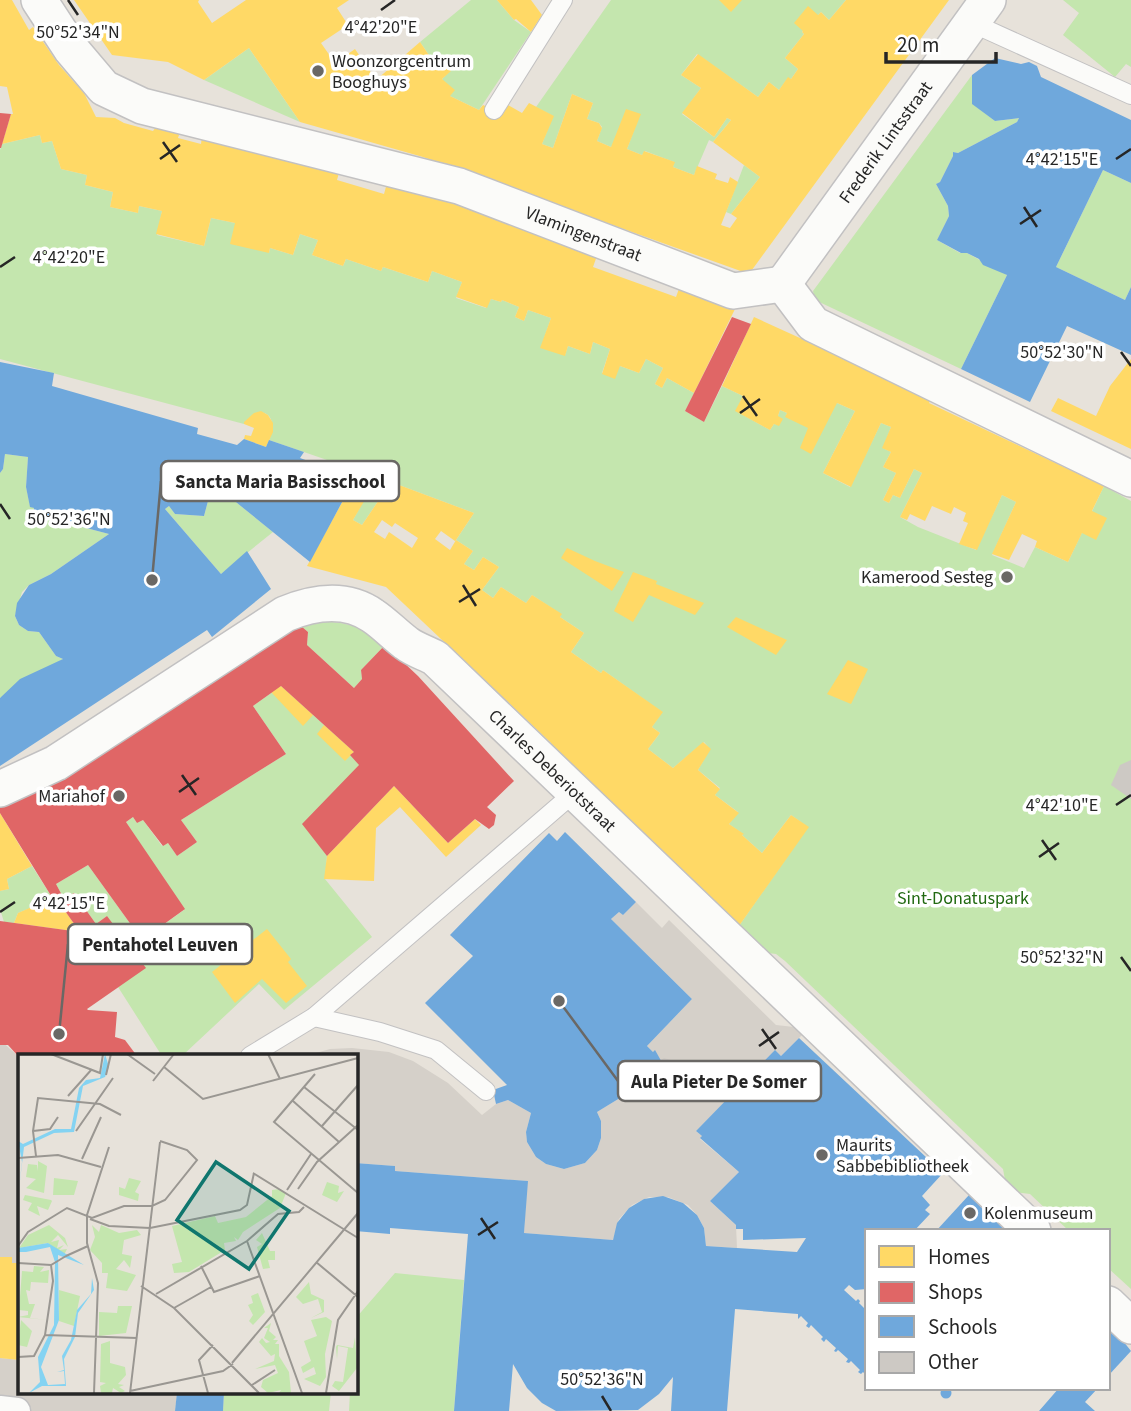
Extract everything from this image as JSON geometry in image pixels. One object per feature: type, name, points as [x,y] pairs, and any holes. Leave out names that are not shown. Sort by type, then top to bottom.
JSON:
[{"type":"street","name":"Vlamingenstraat","points":[[39,0],[71,49],[104,88],[142,106],[462,180],[733,291],[783,284]]},
{"type":"street","name":"Frederik Lintsstraat","points":[[783,284],[980,11]]},
{"type":"street","points":[[783,284],[813,324],[1131,479]]},
{"type":"street","name":"Charles Deberiotstraat","points":[[0,789],[56,762],[285,614],[303,606],[337,602],[370,614],[408,645],[435,658],[1032,1229]]},
{"type":"street","points":[[1110,1306],[1131,1326]]},
{"type":"street","points":[[0,1409],[17,1411]]},
{"type":"lane","points":[[494,110],[564,0]]},
{"type":"lane","points":[[980,11],[1131,95]]},
{"type":"lane","points":[[253,1054],[314,1017],[575,792]]},
{"type":"lane","points":[[314,1017],[380,1032],[436,1050],[486,1091]]},
{"type":"green space","points":[[471,0],[497,0],[514,20],[531,32],[479,110],[450,96],[442,79],[450,71],[437,57],[433,61],[420,42]]},
{"type":"green space","points":[[611,0],[846,0],[829,20],[821,12],[802,32],[804,34],[785,58],[798,69],[779,90],[769,82],[758,97],[697,54],[681,75],[701,88],[682,114],[714,137],[727,118],[731,120],[713,142],[709,140],[694,175],[673,167],[674,162],[645,151],[642,155],[627,149],[640,114],[611,147],[597,141],[602,127],[599,123],[587,119],[593,103],[572,94],[553,148],[542,144],[553,116],[536,107]]},
{"type":"green space","points":[[1063,0],[1131,0],[1131,67],[1126,64],[1115,77],[1063,35],[1079,13]]},
{"type":"green space","points":[[249,48],[300,122],[204,80]]},
{"type":"green space","points":[[972,75],[973,104],[995,121],[1019,118],[1017,122],[958,153],[953,152],[940,182],[936,184],[948,206],[949,216],[937,240],[1007,275],[961,369],[815,300],[813,291]]},
{"type":"green space","name":"Sint-Donatuspark","points":[[40,135],[42,143],[52,141],[61,169],[87,175],[85,185],[113,192],[110,207],[138,213],[139,206],[162,211],[157,235],[204,246],[211,218],[235,223],[269,253],[270,248],[293,255],[300,234],[318,240],[312,255],[343,266],[346,259],[381,271],[383,267],[428,282],[432,271],[462,282],[456,298],[486,308],[491,299],[502,300],[519,307],[515,317],[524,321],[528,310],[551,318],[541,347],[565,355],[568,346],[590,354],[593,342],[610,349],[602,373],[620,366],[639,373],[646,359],[663,368],[655,384],[662,388],[667,378],[694,393],[685,411],[704,422],[722,386],[743,396],[736,411],[770,430],[774,424],[779,425],[780,410],[787,413],[786,416],[837,403],[855,411],[823,473],[850,487],[881,423],[891,427],[883,448],[891,452],[883,467],[896,473],[883,500],[889,503],[893,495],[900,498],[914,469],[922,473],[900,517],[976,550],[1002,495],[1016,502],[992,555],[1024,568],[1035,547],[1068,562],[1104,486],[1131,501],[1131,1289],[1110,1270],[1110,1229],[1067,1229],[1030,1194],[1013,1192],[1006,1185],[1003,1169],[785,961],[776,954],[759,952],[734,933],[808,827],[791,815],[762,853],[729,824],[738,812],[715,795],[720,788],[698,770],[710,749],[704,742],[673,768],[648,749],[660,733],[652,727],[662,712],[603,670],[601,673],[571,652],[584,633],[532,595],[526,603],[501,587],[493,598],[482,590],[499,567],[483,557],[474,570],[464,564],[473,551],[456,540],[474,513],[391,482],[362,525],[353,520],[365,498],[350,488],[359,471],[269,440],[272,424],[267,414],[257,413],[244,424],[0,359],[2,144]]},
{"type":"green space","points":[[744,165],[760,177],[731,214],[726,212]]},
{"type":"green space","points":[[1103,170],[1131,183],[1131,287],[1125,300],[1056,267]]},
{"type":"green space","points":[[5,454],[28,457],[26,487],[30,506],[34,508],[33,514],[109,534],[22,592],[15,616],[19,625],[28,631],[39,632],[56,656],[63,659],[0,698],[0,473]]},
{"type":"green space","points":[[221,490],[273,532],[221,574],[165,509],[169,506],[175,514],[204,516],[208,501]]},
{"type":"green space","points":[[313,621],[351,626],[385,645],[361,670],[362,679],[354,688],[307,645],[308,632],[301,626]]},
{"type":"green space","points":[[281,686],[354,752],[359,765],[327,856],[325,879],[372,937],[284,1010],[259,984],[184,1054],[161,1054],[118,987],[107,916],[96,924],[74,893],[64,899],[56,884],[88,865],[142,940],[184,910],[126,822],[133,817],[137,823],[143,820],[162,846],[168,843],[177,856],[197,842],[181,820],[286,754],[253,706]]},
{"type":"green space","points":[[32,866],[53,899],[18,913],[14,923],[4,922],[0,909],[0,891],[9,889],[7,879]]},
{"type":"green space","points":[[395,1273],[464,1280],[454,1411],[349,1411],[350,1394],[357,1394],[357,1317]]},
{"type":"green space","points":[[224,1394],[331,1394],[329,1411],[223,1411]]},
{"type":"shaded area","points":[[636,902],[662,928],[669,920],[776,1025],[794,1027],[803,1034],[781,1056],[775,1051],[696,1131],[702,1136],[700,1139],[739,1172],[710,1201],[736,1225],[737,1248],[706,1246],[704,1228],[697,1215],[688,1205],[668,1197],[649,1197],[632,1205],[619,1219],[613,1240],[524,1233],[527,1181],[395,1171],[395,1166],[357,1163],[357,1054],[312,1054],[330,1049],[352,1048],[389,1052],[413,1061],[448,1083],[482,1115],[496,1104],[508,1100],[531,1113],[526,1132],[527,1142],[536,1157],[546,1164],[564,1169],[585,1163],[597,1150],[601,1138],[601,1121],[597,1112],[633,1090],[676,1089],[655,1051],[647,1046],[692,999],[611,919],[619,912],[623,915]]},
{"type":"shaded area","points":[[0,1040],[18,1056],[18,1272],[0,1270]]},
{"type":"shaded area","points":[[0,1358],[18,1360],[18,1394],[177,1394],[175,1411],[0,1411]]},
{"type":"building: Homes","points":[[0,0],[12,0],[29,30],[33,27],[59,65],[84,93],[96,117],[115,118],[153,131],[156,127],[180,132],[178,138],[201,144],[202,136],[340,169],[337,180],[384,194],[387,183],[434,195],[598,253],[593,267],[676,297],[680,286],[735,309],[694,393],[667,378],[662,388],[655,384],[663,368],[646,359],[639,373],[620,366],[615,379],[602,374],[610,349],[593,342],[590,354],[568,346],[565,356],[540,348],[551,318],[528,310],[524,321],[515,317],[519,307],[502,300],[491,299],[487,308],[456,297],[462,282],[432,271],[428,282],[383,267],[381,271],[346,259],[343,266],[312,255],[318,240],[300,234],[293,255],[270,248],[269,253],[230,244],[235,223],[211,218],[204,246],[156,234],[162,211],[139,206],[138,213],[110,207],[113,192],[85,185],[87,175],[61,169],[52,141],[42,143],[40,135],[2,144],[13,114],[7,87],[0,86]]},
{"type":"building: Homes","points":[[74,0],[199,0],[212,23],[246,0],[349,0],[337,8],[348,25],[321,43],[335,63],[355,49],[376,80],[420,42],[433,61],[437,57],[451,71],[442,79],[455,90],[450,96],[479,110],[483,105],[503,114],[508,105],[522,113],[529,103],[554,116],[542,144],[553,148],[572,94],[593,103],[587,119],[599,123],[602,128],[597,141],[611,147],[626,109],[641,114],[627,149],[642,155],[644,151],[675,162],[673,167],[694,175],[697,166],[717,174],[715,179],[728,183],[730,177],[738,182],[721,225],[730,228],[737,218],[731,214],[760,177],[713,142],[731,120],[727,118],[714,137],[682,113],[701,88],[681,75],[698,54],[758,97],[769,82],[779,90],[798,69],[785,58],[804,34],[794,23],[808,6],[818,15],[821,12],[829,20],[846,0],[949,0],[749,274],[423,157],[300,122],[249,48],[204,80],[168,62],[112,55]]},
{"type":"building: Homes","points":[[497,0],[531,0],[542,15],[531,32],[514,20]]},
{"type":"building: Homes","points":[[719,0],[742,0],[731,12]]},
{"type":"building: Homes","points":[[754,317],[932,398],[929,403],[1104,486],[1092,511],[1107,518],[1096,540],[1082,533],[1068,562],[1035,547],[1037,541],[1022,534],[1009,560],[992,554],[1016,502],[1002,495],[977,550],[959,544],[968,523],[963,521],[966,513],[954,507],[951,514],[932,506],[925,521],[910,514],[907,520],[900,517],[922,473],[914,469],[900,498],[893,495],[889,503],[883,500],[896,473],[883,467],[891,452],[882,448],[891,427],[881,423],[851,487],[823,473],[855,411],[837,403],[811,454],[800,448],[808,428],[785,417],[787,413],[780,410],[778,416],[783,419],[779,426],[774,424],[770,430],[735,411],[743,396],[722,386]]},
{"type":"building: Homes","points":[[1131,359],[1131,449],[1051,411],[1058,398],[1096,416],[1110,386]]},
{"type":"building: Homes","points":[[261,411],[268,415],[273,423],[273,432],[266,447],[244,439],[245,435],[251,436],[254,428],[244,422],[254,413]]},
{"type":"building: Homes","points":[[391,482],[474,513],[456,540],[473,551],[464,564],[474,570],[483,557],[499,567],[482,590],[493,598],[501,587],[526,603],[532,595],[562,614],[560,617],[584,633],[571,652],[601,673],[603,670],[663,712],[652,727],[660,733],[648,749],[673,768],[703,742],[711,749],[698,770],[720,789],[715,795],[739,813],[729,824],[744,834],[742,835],[762,853],[791,815],[809,827],[734,933],[544,752],[551,743],[386,587],[307,566],[350,488],[366,498],[353,520],[362,525]],"holes":[[[382,520],[392,527],[395,523],[418,538],[412,548],[389,532],[385,539],[374,532]],[[441,531],[456,540],[450,550],[435,539]]]},
{"type":"building: Homes","points":[[567,548],[624,572],[612,591],[561,558]]},
{"type":"building: Homes","points":[[633,572],[704,603],[695,615],[649,595],[633,622],[614,611]]},
{"type":"building: Homes","points":[[736,617],[787,640],[776,655],[727,627]]},
{"type":"building: Homes","points":[[848,660],[868,669],[851,704],[827,694]]},
{"type":"building: Homes","points":[[281,686],[313,715],[303,726],[271,692]]},
{"type":"building: Homes","points":[[324,725],[354,752],[345,761],[317,734]]},
{"type":"building: Homes","points":[[394,786],[448,843],[475,819],[481,825],[446,857],[400,807],[376,828],[374,881],[324,879],[327,856]]},
{"type":"building: Homes","points":[[0,813],[32,866],[7,879],[9,889],[0,891]]},
{"type":"building: Homes","points":[[55,897],[80,932],[14,923],[18,913]]},
{"type":"building: Homes","points":[[267,929],[291,959],[288,962],[307,986],[286,1003],[262,979],[235,1003],[212,972]]},
{"type":"building: Homes","points":[[0,1257],[12,1257],[12,1263],[18,1263],[18,1360],[0,1358]]},
{"type":"building: Shops","points":[[0,113],[11,114],[1,148],[0,148]]},
{"type":"building: Shops","points":[[732,317],[751,324],[704,422],[685,411]]},
{"type":"building: Shops","name":"Mariahof","points":[[293,626],[301,626],[308,632],[307,645],[354,688],[362,679],[361,670],[385,645],[418,676],[514,781],[487,807],[496,815],[494,825],[489,829],[475,819],[448,843],[394,786],[327,856],[302,824],[359,765],[350,755],[354,752],[281,686],[253,706],[286,754],[181,820],[197,842],[177,856],[168,843],[163,846],[143,820],[137,823],[133,817],[126,822],[185,909],[142,940],[88,865],[56,884],[64,899],[74,893],[96,924],[107,916],[146,968],[87,1009],[117,1012],[115,1037],[125,1040],[136,1054],[18,1056],[8,1045],[0,1045],[0,921],[80,932],[55,897],[53,899],[0,813],[0,808],[49,781]]},
{"type":"building: Schools","points":[[995,58],[1021,64],[1029,62],[1037,66],[1041,77],[1131,120],[1131,183],[1103,170],[1056,267],[1125,300],[1131,287],[1131,355],[1067,326],[1030,402],[961,369],[1007,275],[937,240],[949,216],[948,206],[936,184],[940,182],[953,152],[958,153],[1017,122],[1019,118],[995,121],[972,104],[972,75]]},
{"type":"building: Schools","points":[[0,362],[54,373],[52,386],[198,428],[197,434],[237,445],[244,439],[266,447],[269,440],[304,452],[300,458],[355,478],[310,562],[221,490],[208,501],[204,516],[175,514],[169,506],[165,509],[221,574],[247,551],[271,589],[212,637],[207,630],[0,766],[0,698],[20,679],[63,659],[56,656],[39,632],[28,631],[19,625],[15,616],[17,603],[29,585],[51,574],[109,534],[33,514],[34,508],[30,507],[26,487],[28,457],[5,454],[0,473]]},
{"type":"building: Schools","points":[[565,832],[636,902],[623,915],[619,912],[611,919],[692,999],[647,1046],[653,1052],[655,1050],[677,1089],[633,1090],[597,1112],[601,1121],[601,1138],[597,1150],[585,1163],[564,1169],[546,1164],[536,1157],[527,1142],[526,1132],[531,1113],[508,1100],[496,1104],[493,1090],[507,1085],[425,1003],[473,956],[450,935],[549,833],[557,841]]},
{"type":"building: Schools","points":[[799,1038],[943,1173],[922,1196],[930,1205],[925,1210],[930,1214],[916,1229],[865,1229],[865,1289],[855,1290],[849,1285],[844,1290],[856,1301],[858,1299],[865,1309],[865,1374],[858,1372],[860,1370],[851,1361],[846,1362],[848,1359],[838,1350],[834,1351],[836,1348],[826,1339],[824,1342],[821,1339],[823,1337],[811,1325],[809,1328],[806,1326],[808,1323],[801,1316],[798,1319],[798,1314],[735,1309],[727,1411],[671,1411],[673,1377],[659,1394],[638,1410],[556,1411],[542,1403],[527,1388],[513,1364],[509,1411],[454,1411],[468,1234],[390,1228],[390,1234],[357,1231],[357,1163],[395,1166],[395,1171],[528,1181],[524,1233],[613,1240],[617,1223],[629,1208],[644,1199],[663,1196],[683,1203],[697,1215],[704,1228],[706,1246],[797,1252],[806,1238],[743,1240],[743,1229],[736,1229],[736,1225],[710,1201],[739,1172],[700,1138],[702,1136],[696,1131],[775,1050],[781,1056]]},
{"type":"building: Schools","name":"Kolenmuseum","points":[[969,1195],[1005,1229],[938,1229]]},
{"type":"building: Schools","points":[[1110,1325],[1131,1351],[1110,1374]]},
{"type":"building: Schools","points":[[942,1390],[950,1390],[950,1397],[942,1397]]},
{"type":"building: Schools","points":[[1057,1390],[1096,1390],[1085,1402],[1095,1411],[1039,1411]]},
{"type":"building: Schools","points":[[177,1394],[224,1394],[223,1411],[175,1411]]},
{"type":"building: Other","points":[[1131,760],[1131,799],[1111,785],[1120,765]]},
{"type":"building: Other","points":[[661,1060],[671,1060],[676,1066],[672,1079]]},
{"type":"place","name":"Woonzorgcentrum Booghuys","points":[[318,71]]},
{"type":"place","name":"Kamerood Sesteg","points":[[1007,577]]},
{"type":"place","name":"Sancta Maria Basisschool","points":[[152,580]]},
{"type":"place","name":"Mariahof","points":[[119,796]]},
{"type":"place","name":"Aula Pieter De Somer","points":[[559,1001]]},
{"type":"place","name":"Pentahotel Leuven","points":[[59,1034]]},
{"type":"place","name":"Maurits Sabbebibliotheek","points":[[822,1155]]},
{"type":"place","name":"Kolenmuseum","points":[[970,1213]]}]
